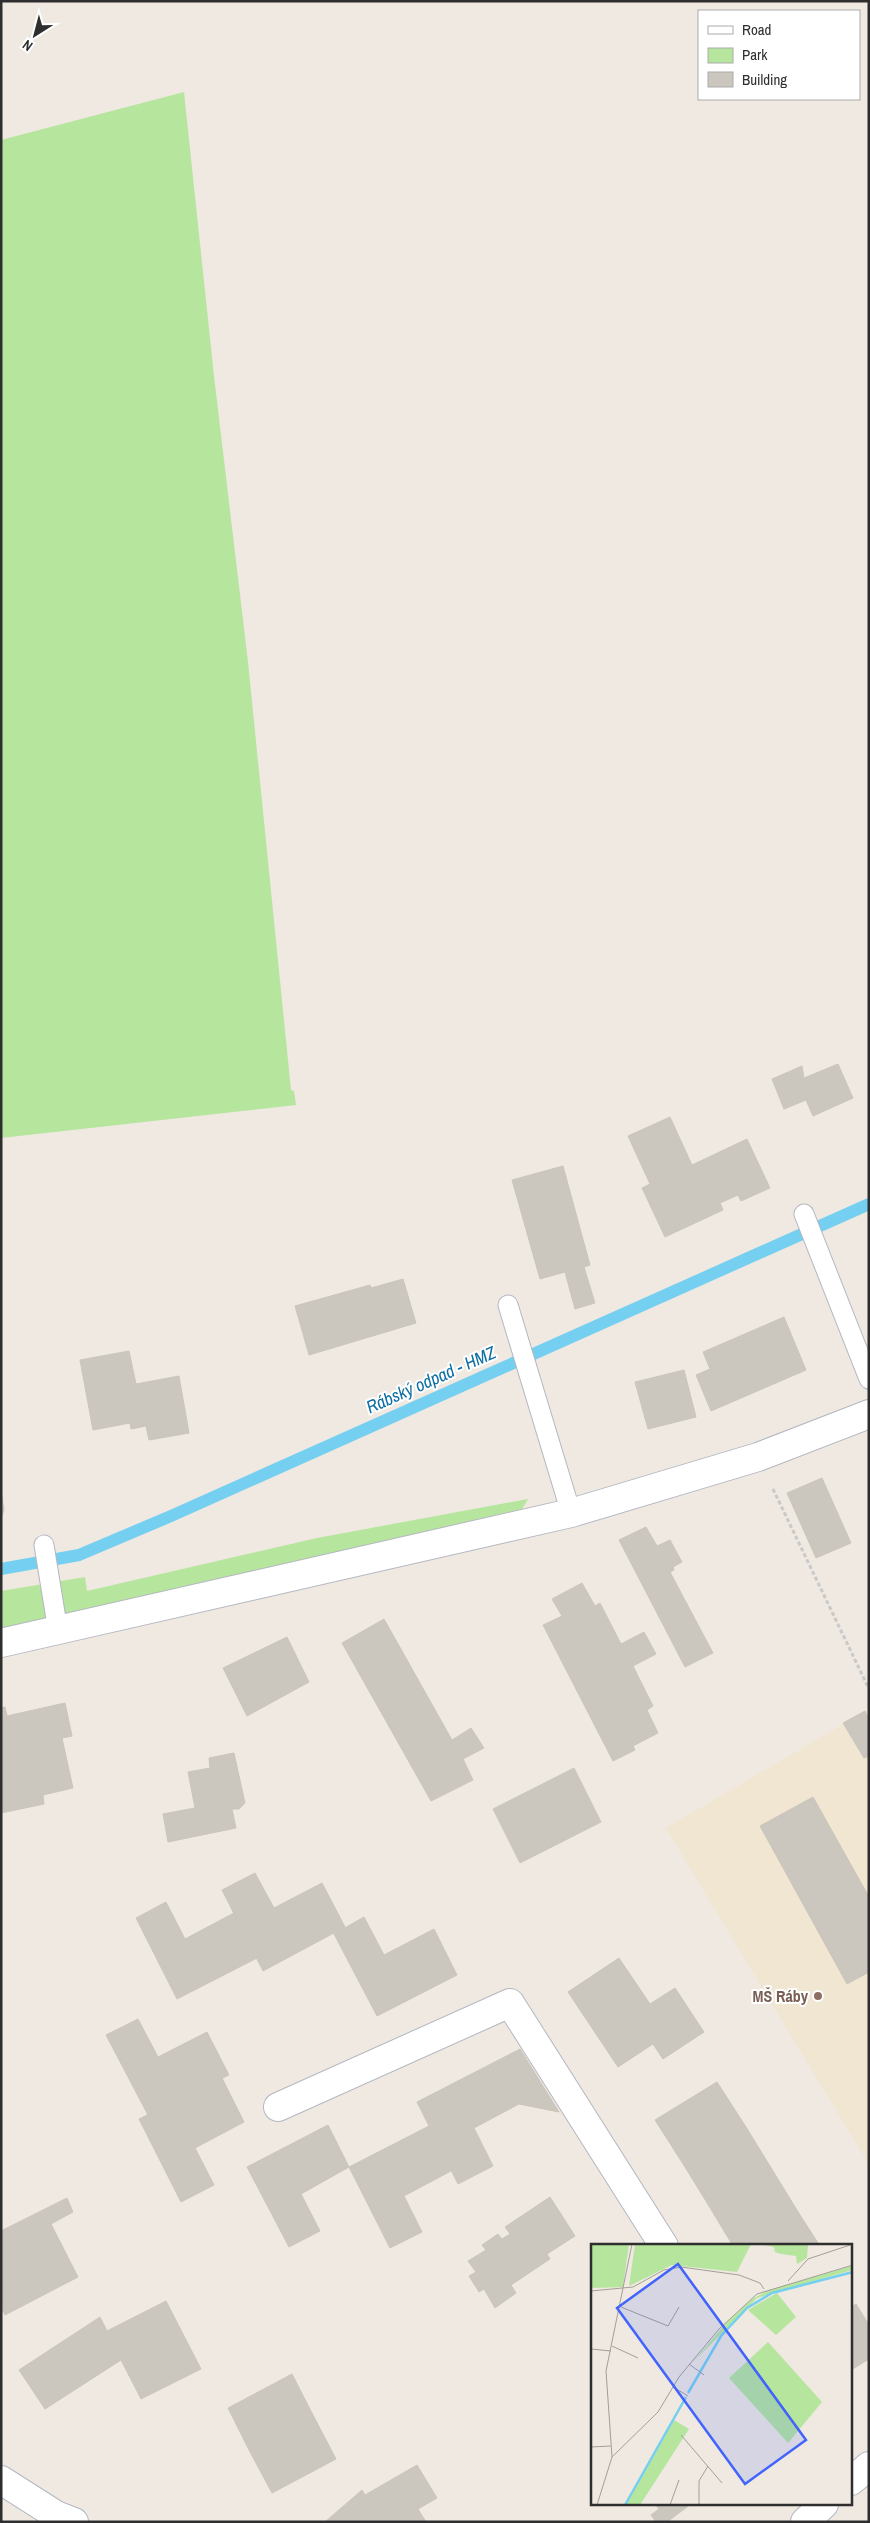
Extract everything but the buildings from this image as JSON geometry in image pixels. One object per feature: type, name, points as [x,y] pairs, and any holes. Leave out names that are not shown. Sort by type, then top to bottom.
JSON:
[{"type":"street","points":[[1,1643],[571,1513],[758,1457],[869,1414]]},
{"type":"street","points":[[278,2106],[510,2003],[663,2244]]},
{"type":"street","points":[[852,2480],[869,2466]]},
{"type":"street","points":[[1,2480],[56,2515],[74,2522]]},
{"type":"street","points":[[805,2522],[822,2506]]},
{"type":"lane","points":[[804,1214],[869,1379]]},
{"type":"lane","points":[[508,1305],[571,1513]]},
{"type":"lane","points":[[44,1545],[58,1631]]},
{"type":"path","points":[[758,1457],[869,1690]]},
{"type":"shaded area","name":"MŠ Ráby","points":[[869,1709],[869,2165],[666,1828]]},
{"type":"green space","points":[[184,92],[214,376],[248,662],[291,1090],[294,1091],[296,1105],[1,1138],[1,140]]},
{"type":"green space","points":[[528,1499],[522,1509],[1,1630],[1,1591],[85,1577],[87,1591],[317,1538]]},
{"type":"waterway","name":"Rábský odpad - HMZ","points":[[1,1569],[79,1555],[171,1516],[869,1204]]},
{"type":"place","name":"MŠ Ráby","points":[[818,1996]]}]
